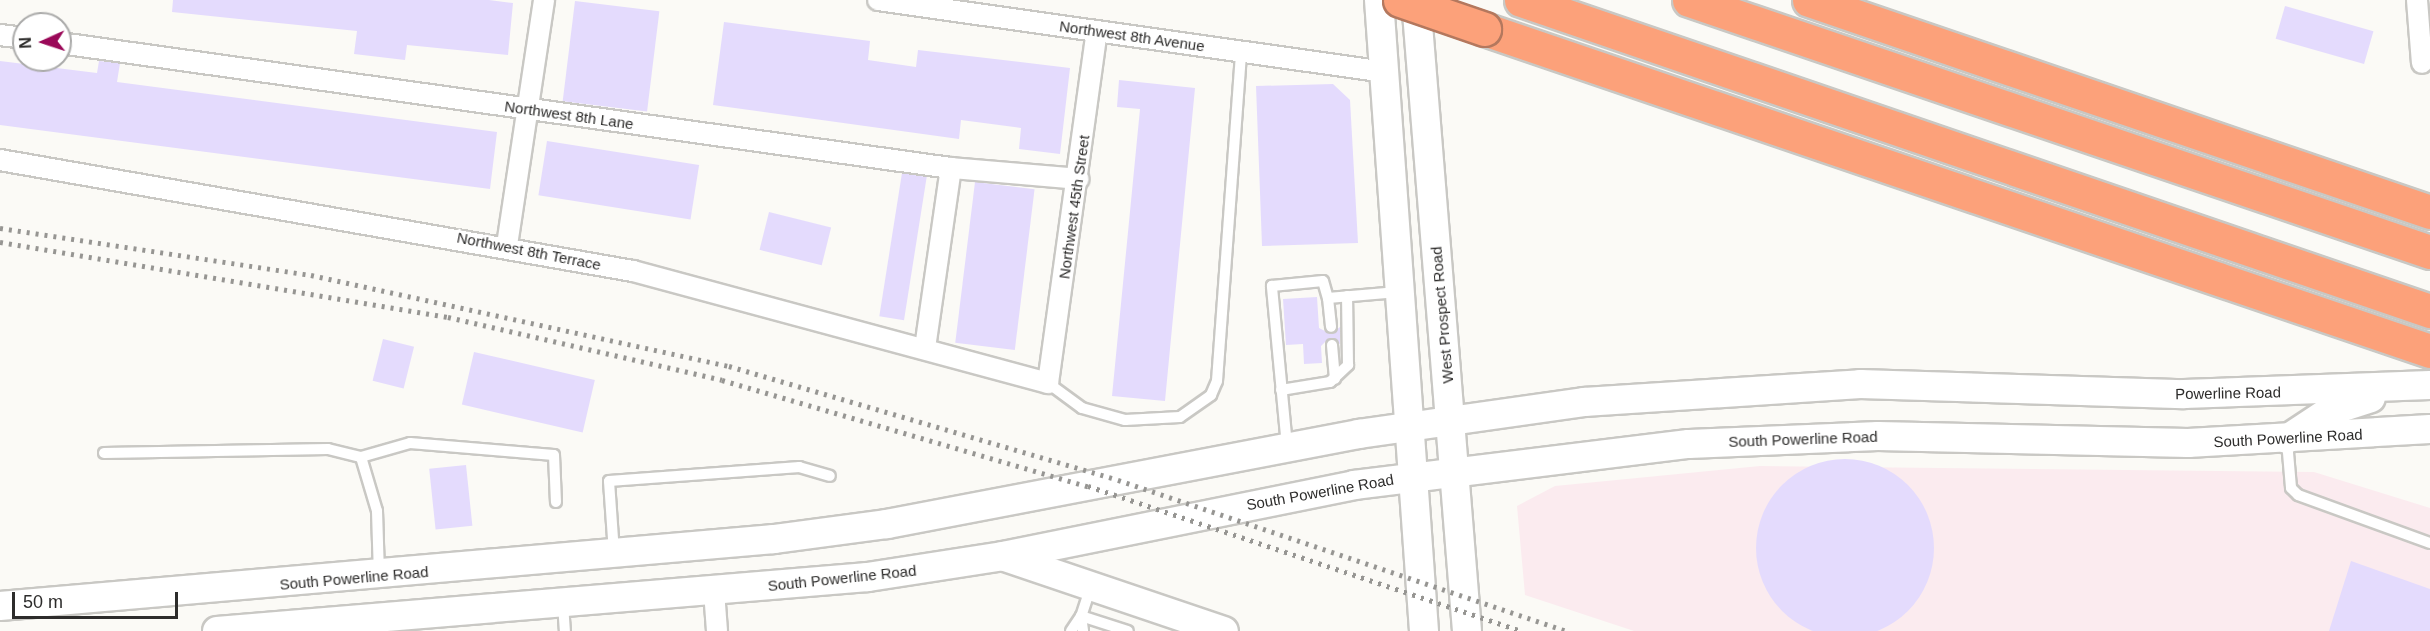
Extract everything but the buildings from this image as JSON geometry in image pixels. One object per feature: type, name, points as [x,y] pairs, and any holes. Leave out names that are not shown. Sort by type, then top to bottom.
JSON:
[{"type":"highway","points":[[1400,0],[2430,351]]},
{"type":"highway","points":[[1521,0],[2420,308]]},
{"type":"highway","points":[[1689,0],[2430,252]]},
{"type":"highway","points":[[1809,0],[2430,212]]},
{"type":"main road","points":[[1379,0],[1402,291],[1412,476],[1424,631]]},
{"type":"main road","name":"West Prospect Road","points":[[1416,0],[1467,631]]},
{"type":"main road","points":[[2287,440],[2328,412],[2420,385]]},
{"type":"main road","name":"Powerline Road","points":[[2026,389],[2184,394],[2420,385]]},
{"type":"main road","name":"South Powerline Road","points":[[0,606],[614,556],[887,524],[1288,447],[1450,419],[1781,387],[2026,389]]},
{"type":"main road","name":"South Powerline Road","points":[[216,631],[315,622],[380,624],[563,603],[868,577],[1003,556],[1412,476],[1678,445],[1828,436],[2136,443],[2287,440],[2430,429]]},
{"type":"main road","points":[[1003,556],[1224,631]]},
{"type":"main road","points":[[380,624],[428,572]]},
{"type":"main road","points":[[315,622],[357,599],[379,576]]},
{"type":"street","points":[[507,245],[525,109],[544,0]]},
{"type":"street","name":"Northwest 8th Avenue","points":[[878,0],[1385,72]]},
{"type":"street","points":[[2417,0],[2422,63]]},
{"type":"street","name":"Northwest 45th Street","points":[[1048,383],[1079,179],[1097,31]]},
{"type":"street","name":"Northwest 8th Lane","points":[[72,45],[951,168],[1079,179]]},
{"type":"street","name":"Northwest 8th Terrace","points":[[0,160],[507,245],[633,272],[925,348],[1048,383]]},
{"type":"street","points":[[925,348],[951,168]]},
{"type":"street","points":[[714,591],[717,631]]},
{"type":"lane","points":[[1048,383],[1082,408],[1125,420],[1180,417],[1211,395],[1217,381],[1241,51]]},
{"type":"lane","points":[[1288,447],[1272,286],[1323,281],[1328,298],[1330,327]]},
{"type":"lane","points":[[1328,298],[1402,291]]},
{"type":"lane","points":[[1281,390],[1335,378],[1352,356],[1347,296]]},
{"type":"lane","points":[[1332,345],[1335,378]]},
{"type":"lane","points":[[2287,440],[2291,488],[2298,495],[2430,543]]},
{"type":"lane","points":[[104,453],[328,449],[361,457],[410,443],[554,454],[556,502]]},
{"type":"lane","points":[[361,457],[376,511],[379,576]]},
{"type":"lane","points":[[614,556],[609,481],[799,467],[830,476]]},
{"type":"lane","points":[[1071,631],[1081,615],[1091,586]]},
{"type":"lane","points":[[563,603],[565,631]]},
{"type":"lane","points":[[1081,615],[1083,631]]},
{"type":"lane","points":[[1081,615],[1128,631]]},
{"type":"shaded area","points":[[1760,466],[2314,472],[2430,508],[2430,631],[1634,631],[1525,595],[1517,506],[1555,486]]},
{"type":"railway","points":[[0,228],[311,275],[729,366],[1118,480],[1566,631]]},
{"type":"railway","points":[[0,242],[448,317],[722,380],[1088,486],[1521,631]]}]
